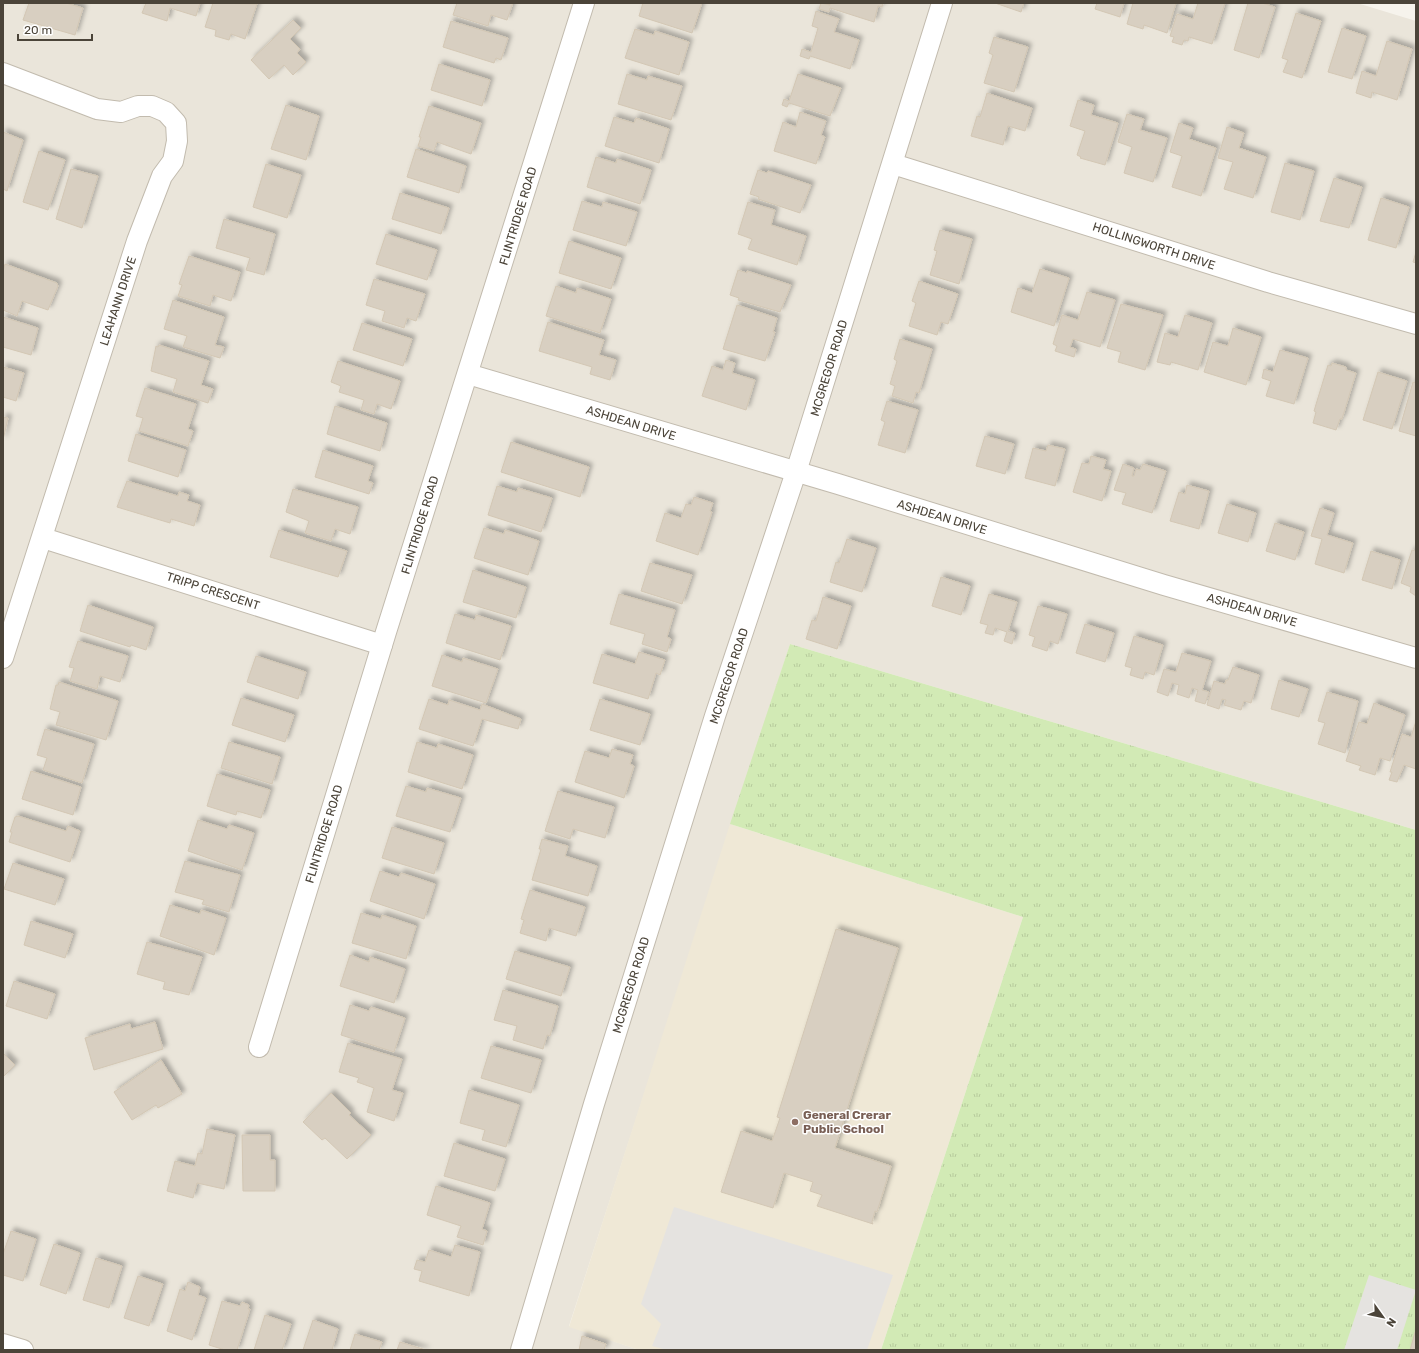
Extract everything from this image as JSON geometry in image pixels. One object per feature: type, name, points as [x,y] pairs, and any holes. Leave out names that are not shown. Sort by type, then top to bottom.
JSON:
[{"type":"street","name":"FLINTRIDGE ROAD","points":[[259,1047],[382,645],[584,3]]},
{"type":"street","name":"MCGREGOR ROAD","points":[[520,1350],[594,1104],[713,724],[796,472],[942,3]]},
{"type":"street","name":"LEAHANN DRIVE","points":[[3,73],[97,109],[121,112],[138,106],[152,106],[166,112],[176,123],[177,141],[173,160],[162,176],[138,241],[43,538],[11,605],[3,658]]},
{"type":"street","name":"HOLLINGWORTH DRIVE","points":[[893,164],[1268,282],[1416,324]]},
{"type":"street","name":"ASHDEAN DRIVE","points":[[468,374],[796,472],[1164,585],[1416,658]]},
{"type":"street","name":"TRIPP CRESCENT","points":[[43,538],[382,645]]},
{"type":"street","points":[[3,1344],[23,1350]]},
{"type":"shaded area","points":[[3,3],[1357,3],[1416,21],[1416,830],[790,644],[569,1326],[639,1350],[3,1350]]},
{"type":"shaded area","name":"General Crerar Public School","points":[[730,824],[1023,917],[881,1350],[639,1350],[569,1327]]},
{"type":"shaded area","points":[[674,1207],[893,1275],[867,1350],[667,1350],[652,1346],[661,1324],[641,1304]]},
{"type":"shaded area","points":[[1369,1275],[1416,1290],[1397,1350],[1344,1350]]},
{"type":"green space","points":[[790,644],[1416,830],[1416,1350],[881,1350],[1023,917],[730,824]]},
{"type":"building","points":[[29,3],[66,3],[83,8],[75,35],[23,20]]},
{"type":"building","points":[[146,3],[200,3],[196,16],[170,8],[167,21],[142,13]]},
{"type":"building","points":[[213,3],[257,4],[245,39],[231,34],[229,40],[215,36],[216,30],[205,27]]},
{"type":"building","points":[[457,3],[513,3],[507,20],[491,15],[488,26],[453,15]]},
{"type":"building","points":[[643,3],[702,3],[692,33],[639,16]]},
{"type":"building","points":[[821,3],[830,5],[830,3],[883,3],[882,7],[878,6],[874,22],[830,8],[829,12],[819,9]]},
{"type":"building","points":[[995,3],[1024,3],[1021,12]]},
{"type":"building","points":[[1097,3],[1124,3],[1120,17],[1095,9]]},
{"type":"building","points":[[1133,3],[1176,3],[1167,33],[1144,25],[1143,29],[1127,24]]},
{"type":"building","points":[[1198,3],[1225,3],[1212,44],[1189,37],[1188,41],[1184,40],[1182,45],[1172,42],[1174,37],[1170,36],[1177,14],[1193,19]]},
{"type":"building","points":[[1248,3],[1262,3],[1275,7],[1259,58],[1234,50]]},
{"type":"building","points":[[816,11],[839,19],[834,32],[859,40],[850,69],[810,56],[809,59],[800,56],[802,49],[811,52],[818,28],[812,26]]},
{"type":"building","points":[[1296,13],[1321,21],[1302,78],[1283,72],[1288,60],[1282,58]]},
{"type":"building","points":[[293,20],[301,28],[290,39],[300,49],[297,53],[306,62],[293,75],[284,65],[269,79],[251,60]]},
{"type":"building","points":[[451,21],[508,38],[501,60],[496,58],[494,63],[443,47]]},
{"type":"building","points":[[1342,28],[1366,36],[1352,79],[1328,72]]},
{"type":"building","points":[[635,29],[654,35],[655,31],[689,42],[679,75],[625,58]]},
{"type":"building","points":[[994,37],[1028,47],[1014,92],[984,83],[993,55],[989,53]]},
{"type":"building","points":[[1387,41],[1412,49],[1397,100],[1372,92],[1371,98],[1356,93],[1362,71],[1376,76]]},
{"type":"building","points":[[439,64],[490,80],[482,106],[431,90]]},
{"type":"building","points":[[627,74],[647,80],[648,76],[682,86],[671,120],[618,104]]},
{"type":"building","points":[[798,74],[841,88],[830,116],[789,103],[787,107],[782,105],[784,99],[789,101]]},
{"type":"building","points":[[987,93],[1032,108],[1025,131],[1008,126],[1003,145],[971,136],[977,116],[980,117]]},
{"type":"building","points":[[1078,100],[1094,105],[1091,115],[1118,123],[1105,165],[1080,158],[1081,157],[1077,155],[1085,131],[1070,126]]},
{"type":"building","points":[[286,105],[319,116],[306,160],[271,149]]},
{"type":"building","points":[[429,106],[481,123],[471,154],[437,142],[434,151],[418,146],[421,137],[419,137]]},
{"type":"building","points":[[800,112],[826,121],[821,135],[825,137],[816,164],[774,151],[783,122],[796,127]]},
{"type":"building","points":[[1127,114],[1144,119],[1140,130],[1167,138],[1153,182],[1124,173],[1132,147],[1118,142]]},
{"type":"building","points":[[614,117],[634,123],[636,118],[669,129],[659,163],[605,146]]},
{"type":"building","points":[[1179,123],[1193,128],[1189,139],[1216,148],[1201,196],[1172,187],[1182,156],[1170,152]]},
{"type":"building","points":[[1227,127],[1244,133],[1239,148],[1266,157],[1253,198],[1224,189],[1233,162],[1218,158]]},
{"type":"building","points":[[3,132],[23,140],[7,191],[3,189]]},
{"type":"building","points":[[416,149],[466,166],[459,193],[407,177]]},
{"type":"building","points":[[39,151],[65,160],[48,210],[23,202]]},
{"type":"building","points":[[596,157],[616,163],[617,159],[651,170],[640,204],[587,187]]},
{"type":"building","points":[[1285,163],[1314,171],[1300,220],[1271,212]]},
{"type":"building","points":[[266,164],[301,175],[287,218],[253,207]]},
{"type":"building","points":[[71,169],[98,176],[82,228],[56,219]]},
{"type":"building","points":[[758,170],[767,173],[768,171],[811,185],[800,213],[758,199],[759,197],[750,194]]},
{"type":"building","points":[[1334,178],[1362,187],[1349,228],[1320,221]]},
{"type":"building","points":[[400,193],[449,208],[441,234],[392,219]]},
{"type":"building","points":[[1381,198],[1409,207],[1396,248],[1368,240]]},
{"type":"building","points":[[582,201],[602,207],[603,202],[637,212],[626,246],[573,230]]},
{"type":"building","points":[[748,202],[775,210],[771,225],[806,236],[797,265],[748,249],[752,239],[738,234]]},
{"type":"building","points":[[224,219],[275,234],[264,275],[246,270],[250,258],[216,248]]},
{"type":"building","points":[[940,230],[972,239],[959,284],[930,275],[937,251],[934,250]]},
{"type":"building","points":[[386,234],[437,250],[427,280],[376,264]]},
{"type":"building","points":[[569,241],[621,258],[611,289],[559,273]]},
{"type":"building","points":[[1416,252],[1416,263],[1413,262]]},
{"type":"building","points":[[189,256],[240,272],[231,301],[213,295],[210,306],[178,296],[182,285],[179,284]]},
{"type":"building","points":[[5,264],[57,283],[58,286],[48,310],[22,301],[17,316],[3,310],[3,271]]},
{"type":"building","points":[[1040,269],[1069,278],[1054,326],[1011,312],[1018,288],[1032,293]]},
{"type":"building","points":[[738,270],[747,273],[747,271],[791,285],[780,312],[738,300],[739,298],[730,295]]},
{"type":"building","points":[[374,279],[425,294],[416,321],[407,318],[404,328],[382,321],[385,311],[366,305]]},
{"type":"building","points":[[919,281],[958,294],[948,324],[941,322],[937,335],[909,326],[916,303],[912,301]]},
{"type":"building","points":[[556,286],[576,293],[577,288],[611,299],[600,333],[546,316]]},
{"type":"building","points":[[1087,292],[1115,300],[1100,347],[1073,339],[1070,347],[1076,349],[1074,357],[1055,351],[1057,346],[1053,344],[1062,315],[1078,320]]},
{"type":"building","points":[[173,300],[224,317],[215,345],[224,347],[220,358],[183,347],[187,336],[164,329]]},
{"type":"building","points":[[1121,304],[1163,315],[1145,370],[1118,362],[1121,352],[1107,348]]},
{"type":"building","points":[[737,305],[777,318],[773,332],[775,332],[765,361],[723,349]]},
{"type":"building","points":[[1185,315],[1212,323],[1198,370],[1171,362],[1170,365],[1157,362],[1165,333],[1178,337]]},
{"type":"building","points":[[3,317],[38,328],[31,355],[3,347]]},
{"type":"building","points":[[548,322],[604,340],[599,355],[616,360],[610,380],[590,374],[592,367],[539,351]]},
{"type":"building","points":[[362,323],[412,339],[403,366],[353,350]]},
{"type":"building","points":[[1233,328],[1261,337],[1246,385],[1204,372],[1213,342],[1228,346]]},
{"type":"building","points":[[900,339],[932,349],[919,393],[916,392],[913,403],[892,396],[895,386],[890,384],[897,361],[894,359]]},
{"type":"building","points":[[159,345],[209,361],[201,385],[213,389],[208,403],[173,392],[177,379],[151,371],[156,346],[158,347]]},
{"type":"building","points":[[1280,350],[1308,358],[1294,404],[1266,396],[1271,381],[1262,378],[1264,369],[1273,372]]},
{"type":"building","points":[[726,360],[735,363],[732,373],[755,380],[746,410],[702,396],[712,366],[723,370]]},
{"type":"building","points":[[338,361],[400,381],[391,409],[377,404],[374,414],[361,410],[364,400],[339,392],[341,386],[331,382]]},
{"type":"building","points":[[1332,363],[1346,367],[1346,370],[1356,373],[1342,419],[1340,419],[1336,430],[1313,423],[1316,412],[1314,411],[1328,365],[1331,366]]},
{"type":"building","points":[[3,367],[24,373],[16,401],[3,397]]},
{"type":"building","points":[[1378,372],[1407,381],[1392,429],[1363,420]]},
{"type":"building","points":[[1413,382],[1416,383],[1416,436],[1399,431]]},
{"type":"building","points":[[145,388],[196,404],[188,429],[193,431],[188,446],[139,431],[143,418],[136,416]]},
{"type":"building","points":[[887,401],[918,410],[905,453],[878,445],[885,422],[881,420]]},
{"type":"building","points":[[335,406],[387,423],[380,451],[327,434]]},
{"type":"building","points":[[3,417],[8,418],[3,440]]},
{"type":"building","points":[[136,434],[186,450],[178,477],[128,461]]},
{"type":"building","points":[[985,436],[1014,444],[1005,474],[976,466]]},
{"type":"building","points":[[511,442],[589,467],[580,497],[501,472]]},
{"type":"building","points":[[1048,445],[1065,449],[1055,486],[1025,478],[1033,448],[1046,451]]},
{"type":"building","points":[[323,450],[373,466],[368,481],[373,483],[369,494],[315,477]]},
{"type":"building","points":[[1091,456],[1106,460],[1103,469],[1111,471],[1102,501],[1073,492],[1082,463],[1089,464]]},
{"type":"building","points":[[1123,464],[1134,468],[1132,476],[1134,476],[1136,469],[1140,470],[1143,464],[1166,471],[1152,513],[1122,504],[1126,493],[1114,490]]},
{"type":"building","points":[[127,481],[178,496],[179,492],[189,495],[187,501],[200,505],[194,526],[171,519],[170,523],[117,507]]},
{"type":"building","points":[[1187,485],[1209,491],[1199,529],[1170,521],[1179,492],[1185,494]]},
{"type":"building","points":[[497,486],[517,492],[518,488],[552,498],[541,532],[488,515]]},
{"type":"building","points":[[293,489],[358,507],[350,534],[335,529],[331,541],[305,533],[309,521],[286,512]]},
{"type":"building","points":[[694,497],[713,503],[710,511],[712,512],[698,555],[656,541],[665,513],[681,518],[686,504],[691,505]]},
{"type":"building","points":[[1227,504],[1256,513],[1248,542],[1218,533]]},
{"type":"building","points":[[1320,508],[1334,513],[1327,535],[1353,543],[1344,573],[1315,564],[1322,539],[1311,536]]},
{"type":"building","points":[[1275,523],[1304,532],[1295,560],[1266,551]]},
{"type":"building","points":[[484,528],[504,534],[505,530],[539,541],[528,575],[474,558]]},
{"type":"building","points":[[279,530],[347,551],[338,577],[270,557]]},
{"type":"building","points":[[847,539],[876,548],[862,592],[830,582],[836,562],[839,563]]},
{"type":"building","points":[[1412,550],[1416,551],[1416,596],[1410,592],[1411,587],[1401,583]]},
{"type":"building","points":[[1371,551],[1400,560],[1392,589],[1362,580]]},
{"type":"building","points":[[650,563],[692,575],[682,604],[641,591]]},
{"type":"building","points":[[473,570],[526,587],[516,618],[463,602]]},
{"type":"building","points":[[941,577],[970,586],[961,615],[932,606]]},
{"type":"building","points":[[619,594],[675,610],[667,637],[671,639],[667,652],[642,644],[645,634],[610,624]]},
{"type":"building","points":[[989,594],[1017,602],[1008,631],[1015,633],[1012,644],[1004,641],[1007,632],[995,628],[993,635],[985,633],[988,625],[980,623]]},
{"type":"building","points":[[823,597],[851,606],[837,649],[806,639],[812,620],[816,621]]},
{"type":"building","points":[[88,605],[153,627],[146,650],[131,645],[130,647],[80,631]]},
{"type":"building","points":[[1038,606],[1067,614],[1058,644],[1050,641],[1047,651],[1032,646],[1035,637],[1029,635]]},
{"type":"building","points":[[455,614],[475,620],[476,615],[511,626],[500,660],[446,643]]},
{"type":"building","points":[[1085,624],[1114,633],[1105,662],[1076,653]]},
{"type":"building","points":[[1134,636],[1163,645],[1154,675],[1145,672],[1143,679],[1130,675],[1132,668],[1125,666]]},
{"type":"building","points":[[78,641],[128,656],[120,682],[100,676],[97,689],[70,681],[74,668],[69,667]]},
{"type":"building","points":[[639,652],[665,660],[660,675],[656,673],[648,699],[593,683],[602,654],[635,664]]},
{"type":"building","points":[[1182,653],[1211,661],[1202,690],[1209,692],[1205,704],[1195,701],[1198,690],[1192,688],[1189,698],[1177,694],[1179,685],[1172,683],[1168,696],[1157,692],[1164,669],[1176,672]]},
{"type":"building","points":[[442,655],[462,662],[463,658],[498,669],[486,703],[432,686]]},
{"type":"building","points":[[256,656],[306,672],[298,699],[247,682]]},
{"type":"building","points":[[1233,667],[1259,675],[1251,703],[1244,701],[1241,710],[1224,705],[1226,700],[1222,699],[1219,709],[1207,705],[1214,681],[1225,684]]},
{"type":"building","points":[[1279,680],[1308,689],[1299,717],[1271,709]]},
{"type":"building","points":[[59,682],[118,701],[106,740],[56,725],[60,712],[50,709],[56,685],[58,685]]},
{"type":"building","points":[[1327,692],[1358,701],[1345,753],[1318,744],[1325,723],[1318,721]]},
{"type":"building","points":[[241,698],[294,715],[285,742],[232,725]]},
{"type":"building","points":[[429,699],[448,705],[449,700],[480,710],[482,704],[521,719],[518,729],[482,719],[473,746],[419,729]]},
{"type":"building","points":[[600,699],[650,714],[640,745],[590,730]]},
{"type":"building","points":[[1374,703],[1405,715],[1390,761],[1380,758],[1375,775],[1359,770],[1361,766],[1346,761],[1359,722],[1367,724]]},
{"type":"building","points":[[1416,721],[1416,769],[1404,765],[1397,782],[1389,780],[1392,772],[1390,772],[1402,734],[1411,737]]},
{"type":"building","points":[[45,729],[94,744],[82,783],[43,770],[47,758],[37,755]]},
{"type":"building","points":[[229,742],[280,757],[272,784],[221,768]]},
{"type":"building","points":[[417,742],[437,748],[438,744],[473,755],[462,789],[408,772]]},
{"type":"building","points":[[612,749],[633,755],[630,764],[634,766],[624,798],[575,782],[585,751],[609,758]]},
{"type":"building","points":[[31,771],[81,787],[73,815],[22,799]]},
{"type":"building","points":[[217,774],[270,790],[261,818],[237,811],[236,815],[207,806]]},
{"type":"building","points":[[406,786],[426,792],[427,788],[461,798],[450,832],[396,816]]},
{"type":"building","points":[[558,791],[614,807],[605,838],[573,829],[570,839],[545,831]]},
{"type":"building","points":[[18,816],[66,831],[68,826],[80,831],[70,862],[9,842],[12,832],[10,832],[15,817]]},
{"type":"building","points":[[198,820],[227,829],[229,825],[254,833],[242,870],[188,851]]},
{"type":"building","points":[[392,827],[444,843],[434,874],[382,858]]},
{"type":"building","points":[[542,839],[568,846],[565,856],[597,866],[588,896],[532,880],[541,849],[539,849]]},
{"type":"building","points":[[185,861],[240,875],[229,912],[202,904],[204,900],[175,892]]},
{"type":"building","points":[[13,863],[64,879],[55,905],[4,889]]},
{"type":"building","points":[[380,871],[399,877],[401,873],[435,884],[424,919],[370,901]]},
{"type":"building","points":[[530,890],[585,907],[576,936],[549,928],[546,941],[520,933],[524,920],[521,919]]},
{"type":"building","points":[[170,905],[200,914],[201,910],[226,918],[214,955],[160,936]]},
{"type":"building","points":[[361,913],[381,919],[382,915],[416,926],[406,959],[352,943]]},
{"type":"building","points":[[31,921],[73,934],[65,958],[24,945]]},
{"type":"building","points":[[836,929],[898,948],[835,1148],[891,1166],[877,1212],[875,1211],[872,1222],[873,1224],[817,1206],[822,1195],[810,1191],[813,1182],[784,1173],[773,1208],[721,1192],[741,1131],[772,1141],[780,1118],[777,1117]]},
{"type":"building","points":[[147,942],[202,957],[189,995],[163,989],[165,982],[137,974]]},
{"type":"building","points":[[515,951],[570,967],[561,996],[506,979]]},
{"type":"building","points":[[350,955],[369,962],[370,957],[405,969],[394,1003],[340,986]]},
{"type":"building","points":[[14,981],[55,994],[47,1019],[6,1006]]},
{"type":"building","points":[[503,990],[558,1006],[550,1036],[547,1035],[543,1049],[513,1040],[517,1026],[494,1020]]},
{"type":"building","points":[[350,1005],[369,1011],[371,1007],[405,1018],[394,1052],[341,1035]]},
{"type":"building","points":[[155,1022],[163,1049],[94,1070],[85,1038],[130,1024],[131,1029]]},
{"type":"building","points":[[348,1043],[402,1059],[392,1090],[403,1093],[394,1121],[367,1112],[374,1088],[357,1082],[359,1078],[339,1072]]},
{"type":"building","points":[[491,1046],[541,1060],[531,1093],[481,1078]]},
{"type":"building","points":[[3,1053],[15,1065],[3,1077]]},
{"type":"building","points":[[161,1060],[182,1094],[158,1108],[156,1105],[132,1120],[114,1092]]},
{"type":"building","points":[[469,1090],[519,1105],[506,1147],[482,1140],[485,1130],[460,1123]]},
{"type":"building","points":[[331,1093],[351,1113],[349,1115],[371,1135],[347,1159],[325,1138],[322,1140],[303,1122]]},
{"type":"building","points":[[207,1129],[235,1135],[224,1189],[197,1183],[193,1198],[167,1191],[175,1161],[195,1166],[198,1153],[202,1154]]},
{"type":"building","points":[[242,1135],[270,1135],[270,1160],[275,1160],[275,1191],[243,1191]]},
{"type":"building","points":[[454,1143],[505,1159],[495,1191],[444,1176]]},
{"type":"building","points":[[436,1186],[490,1203],[482,1229],[487,1231],[483,1245],[457,1237],[461,1226],[427,1215]]},
{"type":"building","points":[[11,1231],[36,1239],[23,1281],[3,1275],[3,1254]]},
{"type":"building","points":[[54,1244],[80,1253],[66,1294],[40,1285]]},
{"type":"building","points":[[455,1245],[480,1252],[469,1296],[419,1281],[422,1271],[414,1269],[417,1260],[425,1262],[429,1250],[451,1257]]},
{"type":"building","points":[[96,1258],[122,1266],[109,1308],[83,1300]]},
{"type":"building","points":[[138,1276],[163,1284],[149,1326],[124,1318]]},
{"type":"building","points":[[188,1282],[200,1287],[198,1295],[206,1298],[192,1340],[167,1331],[180,1289],[185,1291]]},
{"type":"building","points":[[222,1301],[240,1306],[242,1302],[249,1305],[248,1309],[250,1309],[237,1350],[225,1350],[209,1345]]},
{"type":"building","points":[[265,1315],[291,1324],[282,1350],[254,1350]]},
{"type":"building","points":[[313,1320],[338,1329],[332,1350],[303,1350]]},
{"type":"building","points":[[1416,1329],[1416,1350],[1410,1350]]},
{"type":"building","points":[[355,1334],[382,1342],[379,1350],[350,1350]]},
{"type":"building","points":[[582,1336],[606,1344],[604,1350],[579,1350]]},
{"type":"building","points":[[400,1342],[426,1350],[397,1350]]},
{"type":"place","name":"General Crerar Public School","points":[[795,1122]]}]
